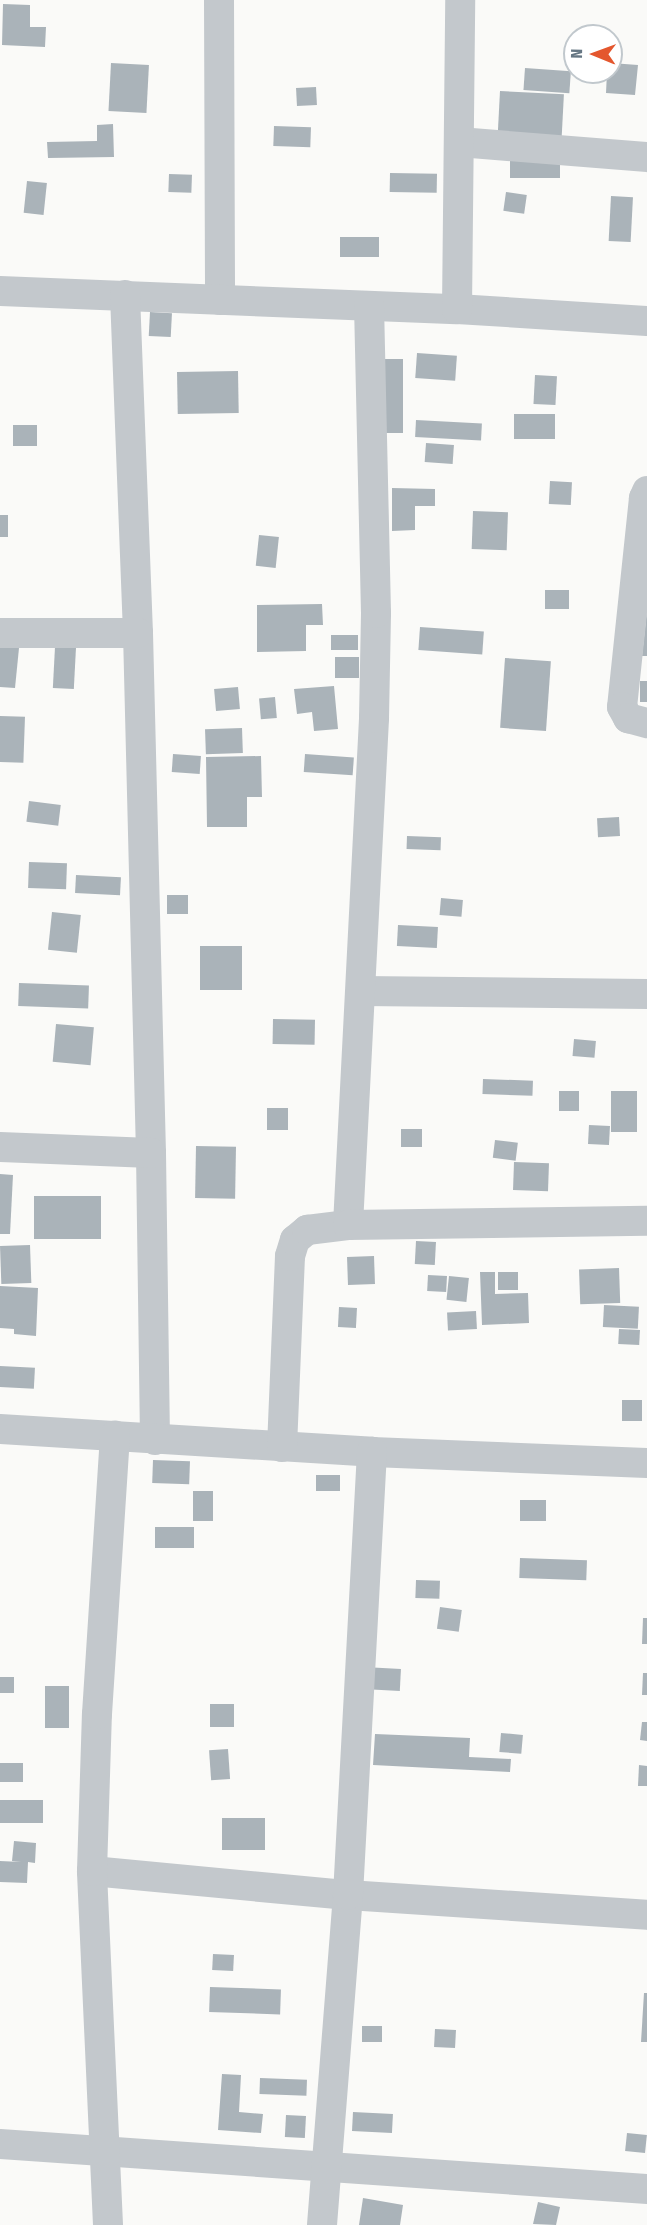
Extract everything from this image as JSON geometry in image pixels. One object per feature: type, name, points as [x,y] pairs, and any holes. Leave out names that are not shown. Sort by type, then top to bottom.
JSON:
[{"type":"street","points":[[219,0],[220,300]]},
{"type":"street","points":[[457,309],[460,0]]},
{"type":"street","points":[[459,142],[647,157]]},
{"type":"street","points":[[0,291],[457,309],[647,321]]},
{"type":"street","points":[[125,295],[138,633],[151,1153],[154,1440]]},
{"type":"street","points":[[348,1225],[374,718],[376,613],[369,306]]},
{"type":"street","points":[[647,491],[644,498],[622,706],[628,718],[647,723]]},
{"type":"street","points":[[0,633],[138,633]]},
{"type":"street","points":[[361,991],[647,994]]},
{"type":"street","points":[[0,1147],[151,1153]]},
{"type":"street","points":[[282,1447],[293,1248],[295,1240],[307,1230],[348,1225],[647,1221]]},
{"type":"street","points":[[0,1429],[372,1452],[647,1463]]},
{"type":"street","points":[[108,2225],[102,2152],[92,1871],[97,1714],[115,1436]]},
{"type":"street","points":[[322,2225],[348,1895],[372,1452]]},
{"type":"street","points":[[92,1871],[348,1895],[647,1915]]},
{"type":"street","points":[[0,2144],[647,2189]]},
{"type":"building","points":[[3,4],[30,5],[30,27],[46,27],[45,47],[2,45]]},
{"type":"building","points":[[111,63],[149,65],[146,113],[108,111]]},
{"type":"building","points":[[623,64],[638,65],[635,95],[606,93],[606,84],[623,84]]},
{"type":"building","points":[[525,68],[563,71],[563,84],[570,84],[569,93],[523,90]]},
{"type":"building","points":[[316,87],[317,105],[297,106],[296,88]]},
{"type":"building","points":[[500,91],[564,94],[561,150],[497,147]]},
{"type":"building","points":[[113,124],[114,157],[48,158],[47,142],[97,141],[97,125]]},
{"type":"building","points":[[274,126],[311,127],[310,147],[273,146]]},
{"type":"building","points":[[510,161],[560,161],[560,178],[510,178]]},
{"type":"building","points":[[390,173],[437,174],[437,193],[390,192]]},
{"type":"building","points":[[169,174],[192,175],[191,193],[168,192]]},
{"type":"building","points":[[27,181],[47,183],[44,215],[24,213]]},
{"type":"building","points":[[506,192],[527,195],[524,214],[503,211]]},
{"type":"building","points":[[611,196],[633,197],[631,242],[609,241]]},
{"type":"building","points":[[340,237],[379,237],[379,257],[340,257]]},
{"type":"building","points":[[150,312],[172,313],[171,337],[149,336]]},
{"type":"building","points":[[417,353],[457,356],[455,381],[415,378]]},
{"type":"building","points":[[380,359],[403,359],[403,433],[380,433]]},
{"type":"building","points":[[238,371],[239,413],[178,414],[177,372]]},
{"type":"building","points":[[535,375],[557,376],[555,405],[533,404]]},
{"type":"building","points":[[514,414],[555,414],[555,439],[514,439]]},
{"type":"building","points":[[416,420],[482,423],[481,440],[415,437]]},
{"type":"building","points":[[13,425],[37,425],[37,446],[13,446]]},
{"type":"building","points":[[426,443],[454,445],[453,464],[425,462]]},
{"type":"building","points":[[550,481],[572,482],[571,505],[549,504]]},
{"type":"building","points":[[392,488],[435,489],[435,506],[415,506],[415,530],[392,531]]},
{"type":"building","points":[[473,511],[508,512],[507,550],[472,549]]},
{"type":"building","points":[[0,515],[8,515],[8,537],[0,537]]},
{"type":"building","points":[[259,535],[279,537],[276,568],[256,566]]},
{"type":"building","points":[[545,590],[569,590],[569,609],[545,609]]},
{"type":"building","points":[[322,604],[323,625],[306,625],[306,651],[257,652],[257,605]]},
{"type":"building","points":[[647,610],[647,656],[642,656]]},
{"type":"building","points":[[420,627],[484,631],[482,654],[418,650]]},
{"type":"building","points":[[331,635],[358,635],[358,650],[331,650]]},
{"type":"building","points":[[0,646],[19,648],[15,688],[0,687]]},
{"type":"building","points":[[55,647],[76,648],[74,689],[53,688]]},
{"type":"building","points":[[335,657],[359,657],[359,678],[335,678]]},
{"type":"building","points":[[505,658],[551,661],[546,731],[500,728]]},
{"type":"building","points":[[640,681],[647,681],[647,702],[640,702]]},
{"type":"building","points":[[334,686],[338,729],[314,731],[312,712],[297,714],[294,689]]},
{"type":"building","points":[[238,687],[240,709],[216,711],[214,689]]},
{"type":"building","points":[[275,697],[277,718],[261,719],[259,698]]},
{"type":"building","points":[[0,716],[25,717],[23,763],[0,762]]},
{"type":"building","points":[[242,728],[243,753],[206,754],[205,729]]},
{"type":"building","points":[[173,754],[201,756],[200,774],[172,772]]},
{"type":"building","points":[[305,754],[354,757],[353,775],[304,772]]},
{"type":"building","points":[[261,756],[262,797],[247,797],[247,827],[207,827],[206,757]]},
{"type":"building","points":[[29,801],[61,805],[58,826],[26,822]]},
{"type":"building","points":[[619,817],[620,836],[598,837],[597,818]]},
{"type":"building","points":[[407,836],[441,837],[441,850],[407,849]]},
{"type":"building","points":[[29,862],[67,863],[66,889],[28,888]]},
{"type":"building","points":[[76,875],[121,877],[120,895],[75,893]]},
{"type":"building","points":[[167,895],[188,895],[188,914],[167,914]]},
{"type":"building","points":[[441,898],[463,900],[461,917],[440,915]]},
{"type":"building","points":[[52,912],[81,915],[77,953],[48,950]]},
{"type":"building","points":[[398,925],[438,927],[437,948],[397,946]]},
{"type":"building","points":[[200,946],[242,946],[242,990],[200,990]]},
{"type":"building","points":[[19,983],[89,985],[88,1008],[18,1006]]},
{"type":"building","points":[[273,1019],[315,1020],[315,1045],[273,1044]]},
{"type":"building","points":[[56,1024],[94,1027],[91,1065],[53,1062]]},
{"type":"building","points":[[574,1039],[596,1041],[594,1058],[573,1056]]},
{"type":"building","points":[[483,1079],[533,1081],[532,1096],[482,1094]]},
{"type":"building","points":[[559,1091],[579,1091],[579,1111],[559,1111]]},
{"type":"building","points":[[611,1091],[637,1091],[637,1132],[611,1132]]},
{"type":"building","points":[[267,1108],[288,1108],[288,1130],[267,1130]]},
{"type":"building","points":[[589,1125],[610,1126],[609,1145],[588,1144]]},
{"type":"building","points":[[401,1129],[422,1129],[422,1147],[401,1147]]},
{"type":"building","points":[[495,1140],[518,1143],[516,1161],[493,1158]]},
{"type":"building","points":[[196,1146],[236,1147],[235,1199],[195,1198]]},
{"type":"building","points":[[514,1162],[549,1163],[548,1191],[513,1190]]},
{"type":"building","points":[[0,1174],[13,1175],[10,1234],[0,1234]]},
{"type":"building","points":[[34,1196],[101,1196],[101,1239],[34,1239]]},
{"type":"building","points":[[416,1241],[436,1242],[435,1265],[415,1264]]},
{"type":"building","points":[[30,1245],[31,1283],[1,1284],[0,1246]]},
{"type":"building","points":[[374,1256],[375,1284],[348,1285],[347,1257]]},
{"type":"building","points":[[619,1268],[620,1303],[580,1304],[579,1269]]},
{"type":"building","points":[[480,1272],[495,1272],[495,1294],[528,1293],[529,1323],[482,1325]]},
{"type":"building","points":[[498,1272],[518,1272],[518,1290],[498,1290]]},
{"type":"building","points":[[428,1275],[447,1276],[446,1292],[427,1291]]},
{"type":"building","points":[[449,1276],[469,1278],[466,1302],[446,1300]]},
{"type":"building","points":[[0,1286],[38,1288],[36,1336],[14,1334],[14,1329],[0,1328]]},
{"type":"building","points":[[604,1305],[639,1307],[638,1329],[603,1327]]},
{"type":"building","points":[[339,1307],[357,1308],[356,1328],[338,1327]]},
{"type":"building","points":[[476,1311],[477,1329],[448,1330],[447,1313]]},
{"type":"building","points":[[619,1329],[640,1330],[639,1345],[618,1344]]},
{"type":"building","points":[[0,1366],[35,1368],[34,1389],[0,1387]]},
{"type":"building","points":[[622,1400],[642,1400],[642,1421],[622,1421]]},
{"type":"building","points":[[153,1460],[190,1461],[189,1484],[152,1483]]},
{"type":"building","points":[[316,1475],[340,1475],[340,1491],[316,1491]]},
{"type":"building","points":[[193,1491],[213,1491],[213,1521],[193,1521]]},
{"type":"building","points":[[520,1500],[546,1500],[546,1521],[520,1521]]},
{"type":"building","points":[[155,1527],[194,1527],[194,1548],[155,1548]]},
{"type":"building","points":[[520,1558],[587,1560],[586,1580],[519,1578]]},
{"type":"building","points":[[416,1580],[440,1581],[439,1599],[415,1598]]},
{"type":"building","points":[[440,1607],[462,1610],[459,1632],[437,1629]]},
{"type":"building","points":[[643,1618],[647,1618],[647,1644],[642,1644]]},
{"type":"building","points":[[364,1667],[401,1669],[400,1691],[363,1689]]},
{"type":"building","points":[[643,1673],[647,1673],[647,1695],[642,1695]]},
{"type":"building","points":[[0,1677],[14,1677],[14,1693],[0,1693]]},
{"type":"building","points":[[45,1686],[69,1686],[69,1728],[45,1728]]},
{"type":"building","points":[[210,1704],[234,1704],[234,1727],[210,1727]]},
{"type":"building","points":[[642,1722],[647,1722],[647,1741],[640,1740]]},
{"type":"building","points":[[501,1733],[523,1735],[521,1754],[499,1752]]},
{"type":"building","points":[[375,1734],[470,1738],[469,1757],[511,1759],[510,1772],[373,1765]]},
{"type":"building","points":[[228,1749],[230,1779],[211,1780],[209,1750]]},
{"type":"building","points":[[0,1763],[23,1763],[23,1782],[0,1782]]},
{"type":"building","points":[[639,1765],[647,1766],[647,1786],[638,1786]]},
{"type":"building","points":[[0,1800],[43,1800],[43,1823],[0,1823]]},
{"type":"building","points":[[222,1818],[265,1818],[265,1850],[222,1850]]},
{"type":"building","points":[[14,1841],[36,1843],[35,1863],[28,1862],[27,1883],[0,1882],[0,1861],[21,1862],[12,1861]]},
{"type":"building","points":[[213,1954],[234,1955],[233,1971],[212,1970]]},
{"type":"building","points":[[210,1987],[281,1989],[280,2014],[209,2012]]},
{"type":"building","points":[[644,1993],[647,1993],[647,2042],[641,2042]]},
{"type":"building","points":[[362,2026],[382,2026],[382,2042],[362,2042]]},
{"type":"building","points":[[435,2029],[456,2030],[455,2048],[434,2047]]},
{"type":"building","points":[[222,2074],[241,2075],[239,2112],[263,2114],[261,2133],[218,2130]]},
{"type":"building","points":[[260,2078],[307,2080],[306,2096],[259,2094]]},
{"type":"building","points":[[353,2112],[393,2114],[392,2133],[352,2131]]},
{"type":"building","points":[[286,2115],[306,2116],[305,2138],[285,2137]]},
{"type":"building","points":[[627,2133],[647,2135],[645,2153],[625,2151]]},
{"type":"building","points":[[363,2198],[403,2205],[400,2225],[359,2225]]},
{"type":"building","points":[[538,2202],[560,2207],[556,2225],[533,2224]]}]
